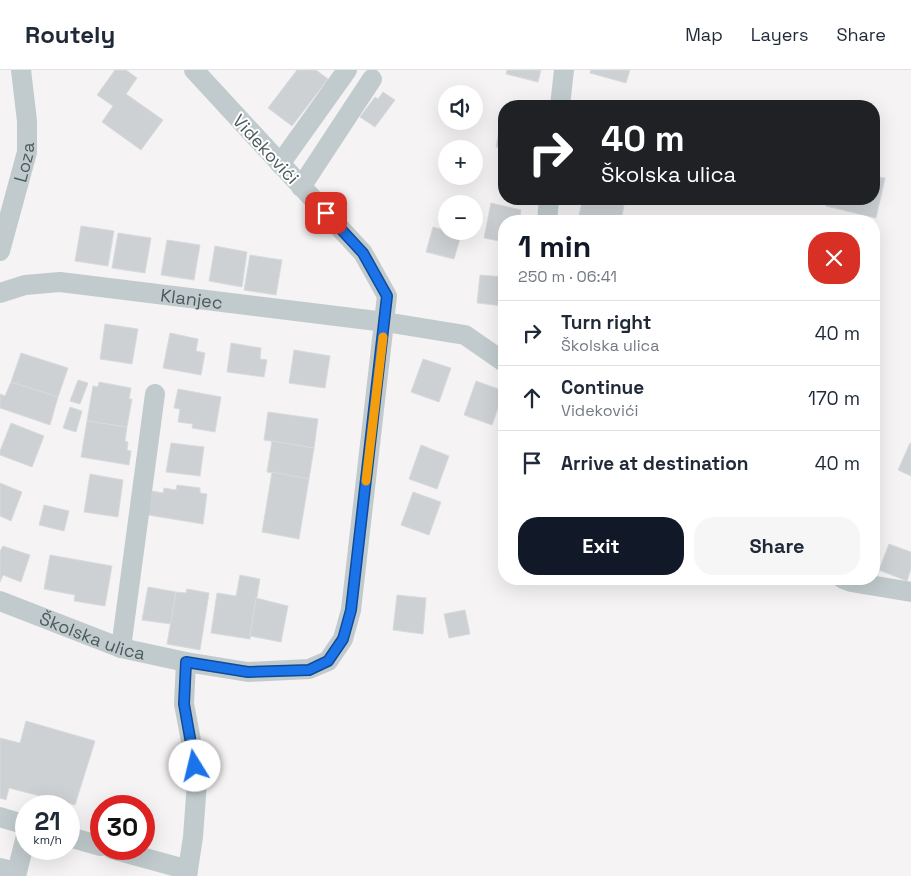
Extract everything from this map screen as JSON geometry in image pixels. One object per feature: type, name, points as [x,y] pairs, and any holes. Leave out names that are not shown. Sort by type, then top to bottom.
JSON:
[{"type":"street","name":"Loza","points":[[0,251],[27,152],[27,121],[21,70]]},
{"type":"street","name":"Videkovići","points":[[194,70],[363,253],[387,296],[385,322]]},
{"type":"street","points":[[280,164],[347,70]]},
{"type":"street","points":[[561,100],[564,70]]},
{"type":"street","points":[[300,186],[372,79]]},
{"type":"street","name":"Klanjec","points":[[0,293],[25,285],[60,282],[385,322]]},
{"type":"street","points":[[385,322],[465,335],[498,358]]},
{"type":"street","name":"Školska ulica","points":[[0,601],[121,648],[186,662],[248,672],[309,670],[328,661],[343,639],[351,610],[385,322]]},
{"type":"street","points":[[121,648],[155,394]]},
{"type":"street","points":[[869,585],[911,592]]},
{"type":"street","points":[[146,860],[187,873],[193,837],[197,782],[184,704],[186,662]]},
{"type":"street","points":[[0,818],[15,822]]},
{"type":"street","points":[[0,868],[17,872],[20,860]]},
{"type":"building","points":[[115,70],[126,70],[137,78],[126,94],[163,120],[141,150],[102,122],[113,106],[97,95]]},
{"type":"building","points":[[297,70],[316,70],[328,79],[292,126],[268,108]]},
{"type":"building","points":[[507,70],[541,70],[538,82],[506,74]]},
{"type":"building","points":[[591,70],[630,70],[626,83],[590,73]]},
{"type":"building","points":[[383,92],[395,100],[375,127],[360,117],[375,97],[378,99]]},
{"type":"building","points":[[880,177],[885,178],[880,200]]},
{"type":"building","points":[[491,203],[521,210],[520,215],[498,215],[498,241],[484,238]]},
{"type":"building","points":[[582,205],[624,205],[622,215],[579,215]]},
{"type":"building","points":[[879,205],[877,215],[864,215],[826,206]]},
{"type":"building","points":[[81,226],[114,231],[108,266],[75,261]]},
{"type":"building","points":[[433,227],[438,228],[438,240],[460,240],[454,259],[426,252]]},
{"type":"building","points":[[118,233],[151,238],[145,273],[112,268]]},
{"type":"building","points":[[167,240],[200,245],[194,280],[161,275]]},
{"type":"building","points":[[215,246],[247,252],[242,287],[209,281]]},
{"type":"building","points":[[250,255],[282,260],[276,295],[244,290]]},
{"type":"building","points":[[480,275],[498,276],[498,305],[477,303]]},
{"type":"building","points":[[105,324],[138,329],[132,364],[100,359]]},
{"type":"building","points":[[170,333],[198,339],[196,351],[205,353],[201,375],[163,368]]},
{"type":"building","points":[[231,343],[261,348],[260,359],[267,360],[264,377],[227,372]]},
{"type":"building","points":[[294,350],[330,356],[325,388],[289,383]]},
{"type":"building","points":[[21,353],[68,368],[58,397],[11,382]]},
{"type":"building","points":[[423,359],[451,368],[439,402],[411,392]]},
{"type":"building","points":[[78,380],[88,383],[80,404],[70,401]]},
{"type":"building","points":[[476,381],[498,389],[498,408],[492,425],[464,415]]},
{"type":"building","points":[[11,382],[58,397],[50,425],[0,408],[0,394],[5,396]]},
{"type":"building","points":[[99,382],[131,388],[129,399],[132,399],[127,427],[87,421],[93,386],[98,387]]},
{"type":"building","points":[[178,389],[221,397],[215,432],[192,428],[193,424],[178,422],[180,409],[174,408]]},
{"type":"building","points":[[70,407],[82,411],[76,432],[63,428]]},
{"type":"building","points":[[268,412],[318,419],[314,448],[264,440]]},
{"type":"building","points":[[87,421],[127,427],[125,441],[128,442],[127,450],[131,451],[129,465],[81,457]]},
{"type":"building","points":[[11,423],[44,436],[32,467],[0,455]]},
{"type":"building","points":[[272,441],[314,448],[309,479],[267,472]]},
{"type":"building","points":[[171,443],[204,447],[200,476],[166,472]]},
{"type":"building","points":[[911,444],[911,476],[898,470]]},
{"type":"building","points":[[421,445],[449,456],[437,489],[409,479]]},
{"type":"building","points":[[272,472],[309,479],[299,539],[262,532]]},
{"type":"building","points":[[90,474],[123,480],[118,517],[84,512]]},
{"type":"building","points":[[0,483],[22,492],[11,521],[0,516]]},
{"type":"building","points":[[177,485],[200,488],[200,493],[207,494],[203,524],[148,515],[152,491],[163,493],[164,488],[176,490]]},
{"type":"building","points":[[413,492],[441,502],[429,535],[401,525]]},
{"type":"building","points":[[44,505],[69,511],[64,531],[39,525]]},
{"type":"building","points":[[889,544],[911,552],[911,569],[907,581],[880,570]]},
{"type":"building","points":[[3,546],[30,555],[21,582],[3,575],[0,582],[0,551]]},
{"type":"building","points":[[50,555],[112,566],[105,606],[74,601],[75,595],[44,589]]},
{"type":"building","points":[[240,575],[260,579],[250,639],[211,633],[217,593],[236,596]]},
{"type":"building","points":[[148,587],[176,592],[171,624],[142,620]]},
{"type":"building","points":[[187,589],[209,593],[200,650],[167,644],[176,592],[186,593]]},
{"type":"building","points":[[397,595],[426,598],[423,634],[393,630]]},
{"type":"building","points":[[256,598],[288,606],[281,642],[250,636]]},
{"type":"building","points":[[465,610],[470,634],[449,638],[444,614]]},
{"type":"building","points":[[26,721],[95,741],[78,795],[36,795],[9,788],[6,800],[0,798],[0,738],[20,743]]},
{"type":"slow traffic","points":[[366,481],[383,337]]},
{"type":"route","points":[[195,766],[184,704],[186,662],[248,672],[309,670],[328,661],[343,639],[351,610],[387,296],[363,253],[326,213]]}]
